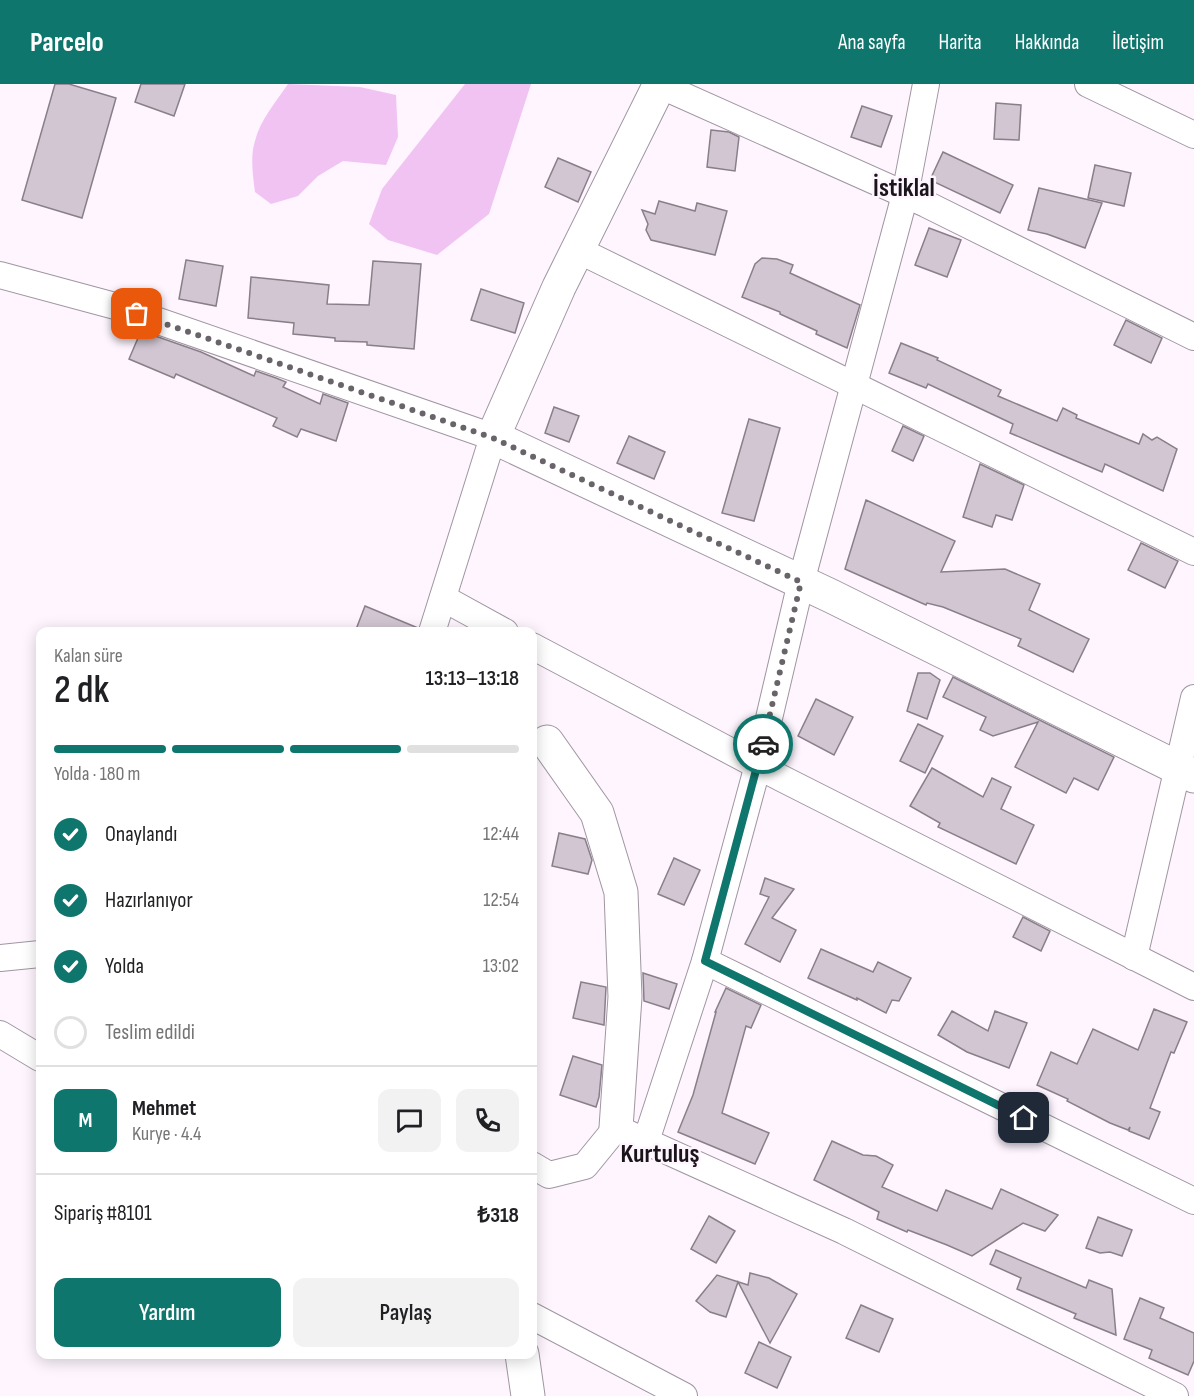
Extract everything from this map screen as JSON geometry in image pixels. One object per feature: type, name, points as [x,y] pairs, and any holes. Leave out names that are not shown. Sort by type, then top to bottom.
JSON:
[{"type":"street","points":[[434,627],[493,438],[559,286],[659,84],[905,195],[1194,337]]},
{"type":"street","points":[[646,1141],[705,961],[758,765],[801,582],[905,195],[926,84]]},
{"type":"street","points":[[1088,84],[1194,135]]},
{"type":"street","points":[[578,250],[1194,552]]},
{"type":"street","points":[[0,275],[115,306],[493,438],[801,582],[1185,772]]},
{"type":"street","points":[[443,598],[496,627]]},
{"type":"street","points":[[537,649],[758,765],[1194,987]]},
{"type":"street","points":[[1134,957],[1185,772],[1194,698]]},
{"type":"street","points":[[537,1168],[549,1175],[585,1166],[615,1128],[625,997],[621,892],[597,813],[547,742]]},
{"type":"street","points":[[0,958],[36,954]]},
{"type":"street","points":[[705,961],[1194,1201]]},
{"type":"street","points":[[0,1034],[36,1056]]},
{"type":"street","points":[[615,1128],[844,1231],[1175,1396]]},
{"type":"street","points":[[537,1319],[684,1396]]},
{"type":"street","points":[[523,1359],[528,1396]]},
{"type":"shaded area","points":[[288,84],[360,87],[396,95],[398,137],[386,165],[343,161],[318,176],[298,196],[271,204],[255,192],[252,160],[257,133]]},
{"type":"shaded area","points":[[465,84],[531,84],[489,214],[437,255],[388,240],[369,224],[382,189]]},
{"type":"building","points":[[55,84],[69,84],[116,98],[82,218],[22,200]]},
{"type":"building","points":[[141,84],[185,84],[174,116],[135,102]]},
{"type":"building","points":[[996,103],[1021,105],[1019,140],[994,139]]},
{"type":"building","points":[[862,106],[892,116],[881,147],[851,137]]},
{"type":"building","points":[[711,130],[729,132],[739,137],[735,171],[707,167]]},
{"type":"building","points":[[943,152],[1013,185],[1000,213],[930,180]]},
{"type":"building","points":[[558,158],[591,172],[578,202],[545,187]]},
{"type":"building","points":[[1095,165],[1131,173],[1124,206],[1088,198]]},
{"type":"building","points":[[1039,188],[1102,203],[1085,248],[1047,234],[1028,230]]},
{"type":"building","points":[[659,201],[695,211],[697,203],[727,211],[715,255],[651,240],[646,230],[648,224],[642,210],[655,214]]},
{"type":"building","points":[[929,228],[961,240],[947,277],[915,265]]},
{"type":"building","points":[[762,258],[777,259],[793,265],[790,273],[860,305],[847,348],[816,334],[817,331],[780,312],[742,297],[755,264]]},
{"type":"building","points":[[186,260],[223,266],[216,306],[179,299]]},
{"type":"building","points":[[373,261],[421,264],[414,349],[367,345],[367,342],[335,341],[335,338],[293,334],[294,323],[248,318],[251,277],[329,285],[327,304],[369,305]]},
{"type":"building","points":[[481,289],[524,303],[515,333],[471,320]]},
{"type":"building","points":[[1126,320],[1162,338],[1151,363],[1114,345]]},
{"type":"building","points":[[141,331],[201,352],[254,376],[256,371],[286,382],[283,387],[320,404],[323,394],[348,403],[336,441],[301,429],[297,437],[273,426],[277,418],[176,374],[174,378],[129,359]]},
{"type":"building","points":[[901,343],[938,358],[937,360],[1001,390],[998,396],[1057,421],[1063,408],[1077,415],[1076,418],[1139,444],[1143,434],[1152,440],[1157,437],[1177,449],[1163,491],[1105,464],[1102,472],[1010,433],[1013,424],[928,384],[926,388],[889,373]]},
{"type":"building","points":[[554,407],[579,416],[569,442],[545,433]]},
{"type":"building","points":[[749,419],[780,428],[754,521],[722,513]]},
{"type":"building","points":[[903,426],[924,436],[913,461],[892,451]]},
{"type":"building","points":[[629,436],[665,452],[654,479],[617,463]]},
{"type":"building","points":[[980,464],[1024,485],[1012,520],[996,515],[992,527],[963,517]]},
{"type":"building","points":[[866,500],[955,541],[941,572],[1005,569],[1040,584],[1029,610],[1089,639],[1073,672],[1018,646],[1021,639],[943,607],[927,603],[926,605],[845,569]]},
{"type":"building","points":[[1141,543],[1178,561],[1165,588],[1128,570]]},
{"type":"building","points":[[365,606],[416,627],[357,627]]},
{"type":"building","points":[[918,673],[930,673],[940,680],[927,719],[907,711]]},
{"type":"building","points":[[953,677],[1114,757],[1098,790],[1074,778],[1066,793],[1015,767],[1038,722],[993,736],[980,730],[986,717],[943,697]]},
{"type":"building","points":[[816,699],[853,717],[834,755],[798,736]]},
{"type":"building","points":[[918,724],[943,736],[925,773],[900,761]]},
{"type":"building","points":[[932,768],[983,797],[992,778],[1011,787],[1001,809],[1034,825],[1016,864],[938,827],[940,823],[910,806]]},
{"type":"building","points":[[559,833],[585,839],[592,860],[588,874],[552,866]]},
{"type":"building","points":[[674,858],[700,870],[684,905],[658,894]]},
{"type":"building","points":[[765,878],[794,889],[772,918],[796,930],[780,962],[745,944],[769,897],[760,894]]},
{"type":"building","points":[[1023,917],[1050,931],[1041,951],[1013,937]]},
{"type":"building","points":[[821,949],[873,972],[878,962],[911,978],[899,1001],[892,1000],[886,1013],[857,998],[857,1000],[808,978]]},
{"type":"building","points":[[643,973],[677,984],[669,1009],[644,1001]]},
{"type":"building","points":[[581,982],[606,987],[604,1025],[573,1018]]},
{"type":"building","points":[[726,988],[761,1005],[751,1028],[746,1026],[722,1113],[769,1133],[755,1164],[678,1132],[693,1095],[715,1012]]},
{"type":"building","points":[[1154,1009],[1187,1022],[1174,1053],[1171,1052],[1150,1108],[1160,1112],[1149,1139],[1129,1131],[1130,1127],[1128,1130],[1110,1123],[1067,1101],[1068,1099],[1037,1085],[1051,1052],[1077,1064],[1093,1029],[1138,1050]]},
{"type":"building","points":[[952,1011],[988,1031],[995,1011],[1027,1023],[1009,1068],[967,1052],[938,1035]]},
{"type":"building","points":[[573,1056],[602,1065],[596,1107],[560,1095]]},
{"type":"building","points":[[832,1141],[863,1155],[876,1156],[893,1165],[882,1187],[937,1211],[946,1190],[992,1209],[1001,1189],[1058,1215],[1045,1231],[1023,1223],[972,1256],[877,1219],[879,1212],[814,1180]]},
{"type":"building","points":[[709,1216],[735,1231],[716,1263],[691,1249]]},
{"type":"building","points":[[1098,1217],[1132,1230],[1122,1256],[1110,1252],[1100,1253],[1086,1248]]},
{"type":"building","points":[[996,1250],[1086,1288],[1089,1280],[1112,1289],[1116,1335],[1074,1318],[1076,1314],[1017,1289],[1021,1278],[990,1264]]},
{"type":"building","points":[[750,1273],[769,1278],[797,1294],[770,1343],[738,1282],[726,1317],[710,1312],[696,1301],[717,1275],[748,1285]]},
{"type":"building","points":[[1140,1298],[1164,1308],[1160,1318],[1194,1333],[1194,1361],[1188,1375],[1149,1358],[1152,1350],[1124,1339]]},
{"type":"building","points":[[861,1305],[893,1319],[879,1352],[846,1338]]},
{"type":"building","points":[[759,1342],[791,1357],[777,1388],[745,1373]]},
{"type":"way so far","points":[[137,314],[493,438],[801,582],[763,744]]},
{"type":"district","name":"İstiklal","points":[[904,187]]},
{"type":"district","name":"Kurtuluş","points":[[660,1153]]},
{"type":"route","points":[[763,744],[705,961],[1024,1118]]}]
